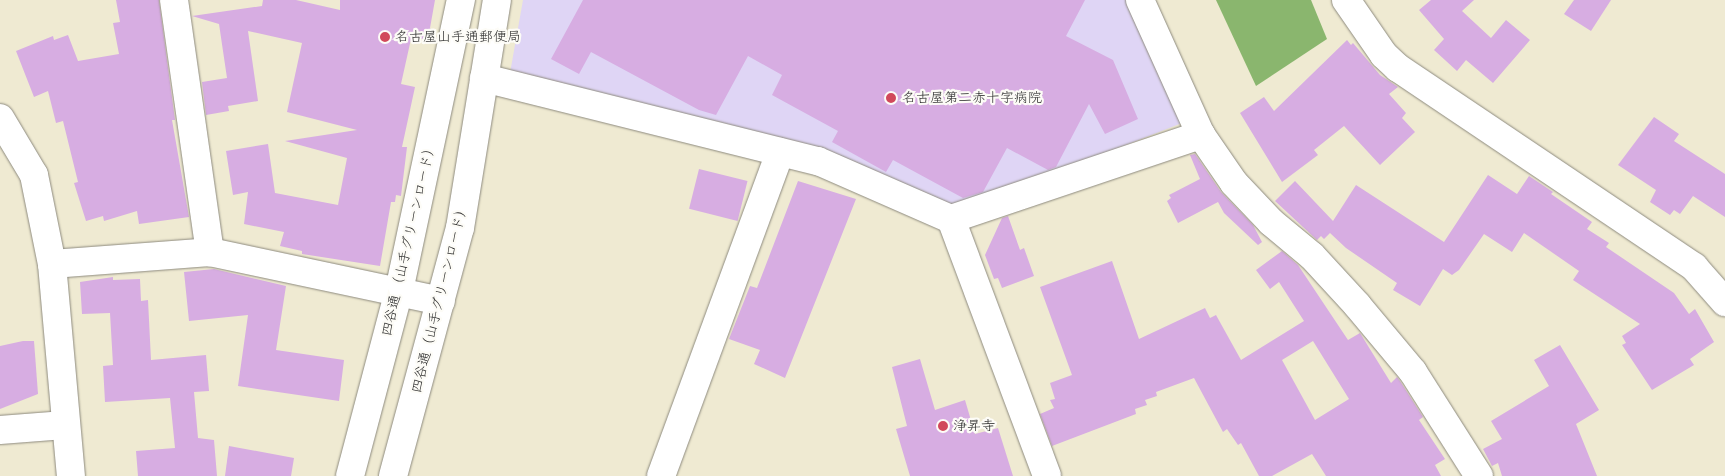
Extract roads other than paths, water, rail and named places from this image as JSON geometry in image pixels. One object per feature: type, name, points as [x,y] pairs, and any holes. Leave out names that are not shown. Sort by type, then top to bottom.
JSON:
[{"type":"street","points":[[174,0],[210,252]]},
{"type":"street","name":"四谷通 （山手グリーンロード）","points":[[350,476],[399,291],[461,0]]},
{"type":"street","name":"四谷通（山手グリーンロード）","points":[[393,476],[460,228],[497,0]]},
{"type":"street","points":[[1140,0],[1201,135],[1234,183],[1271,222],[1312,256],[1413,372],[1479,476]]},
{"type":"street","points":[[1346,0],[1384,55],[1398,68],[1694,268],[1725,302]]},
{"type":"street","points":[[484,78],[818,161],[951,219],[1201,135]]},
{"type":"street","points":[[0,118],[34,175],[52,264],[71,476]]},
{"type":"street","points":[[661,476],[780,152]]},
{"type":"street","points":[[951,219],[1047,476]]},
{"type":"street","points":[[52,264],[210,252],[440,301]]},
{"type":"street","points":[[0,430],[65,425]]},
{"type":"place","name":"名古屋山手通郵便局","points":[[385,37]]},
{"type":"place","name":"名古屋第二赤十字病院","points":[[891,98]]},
{"type":"place","name":"浄昇寺","points":[[943,426]]}]
